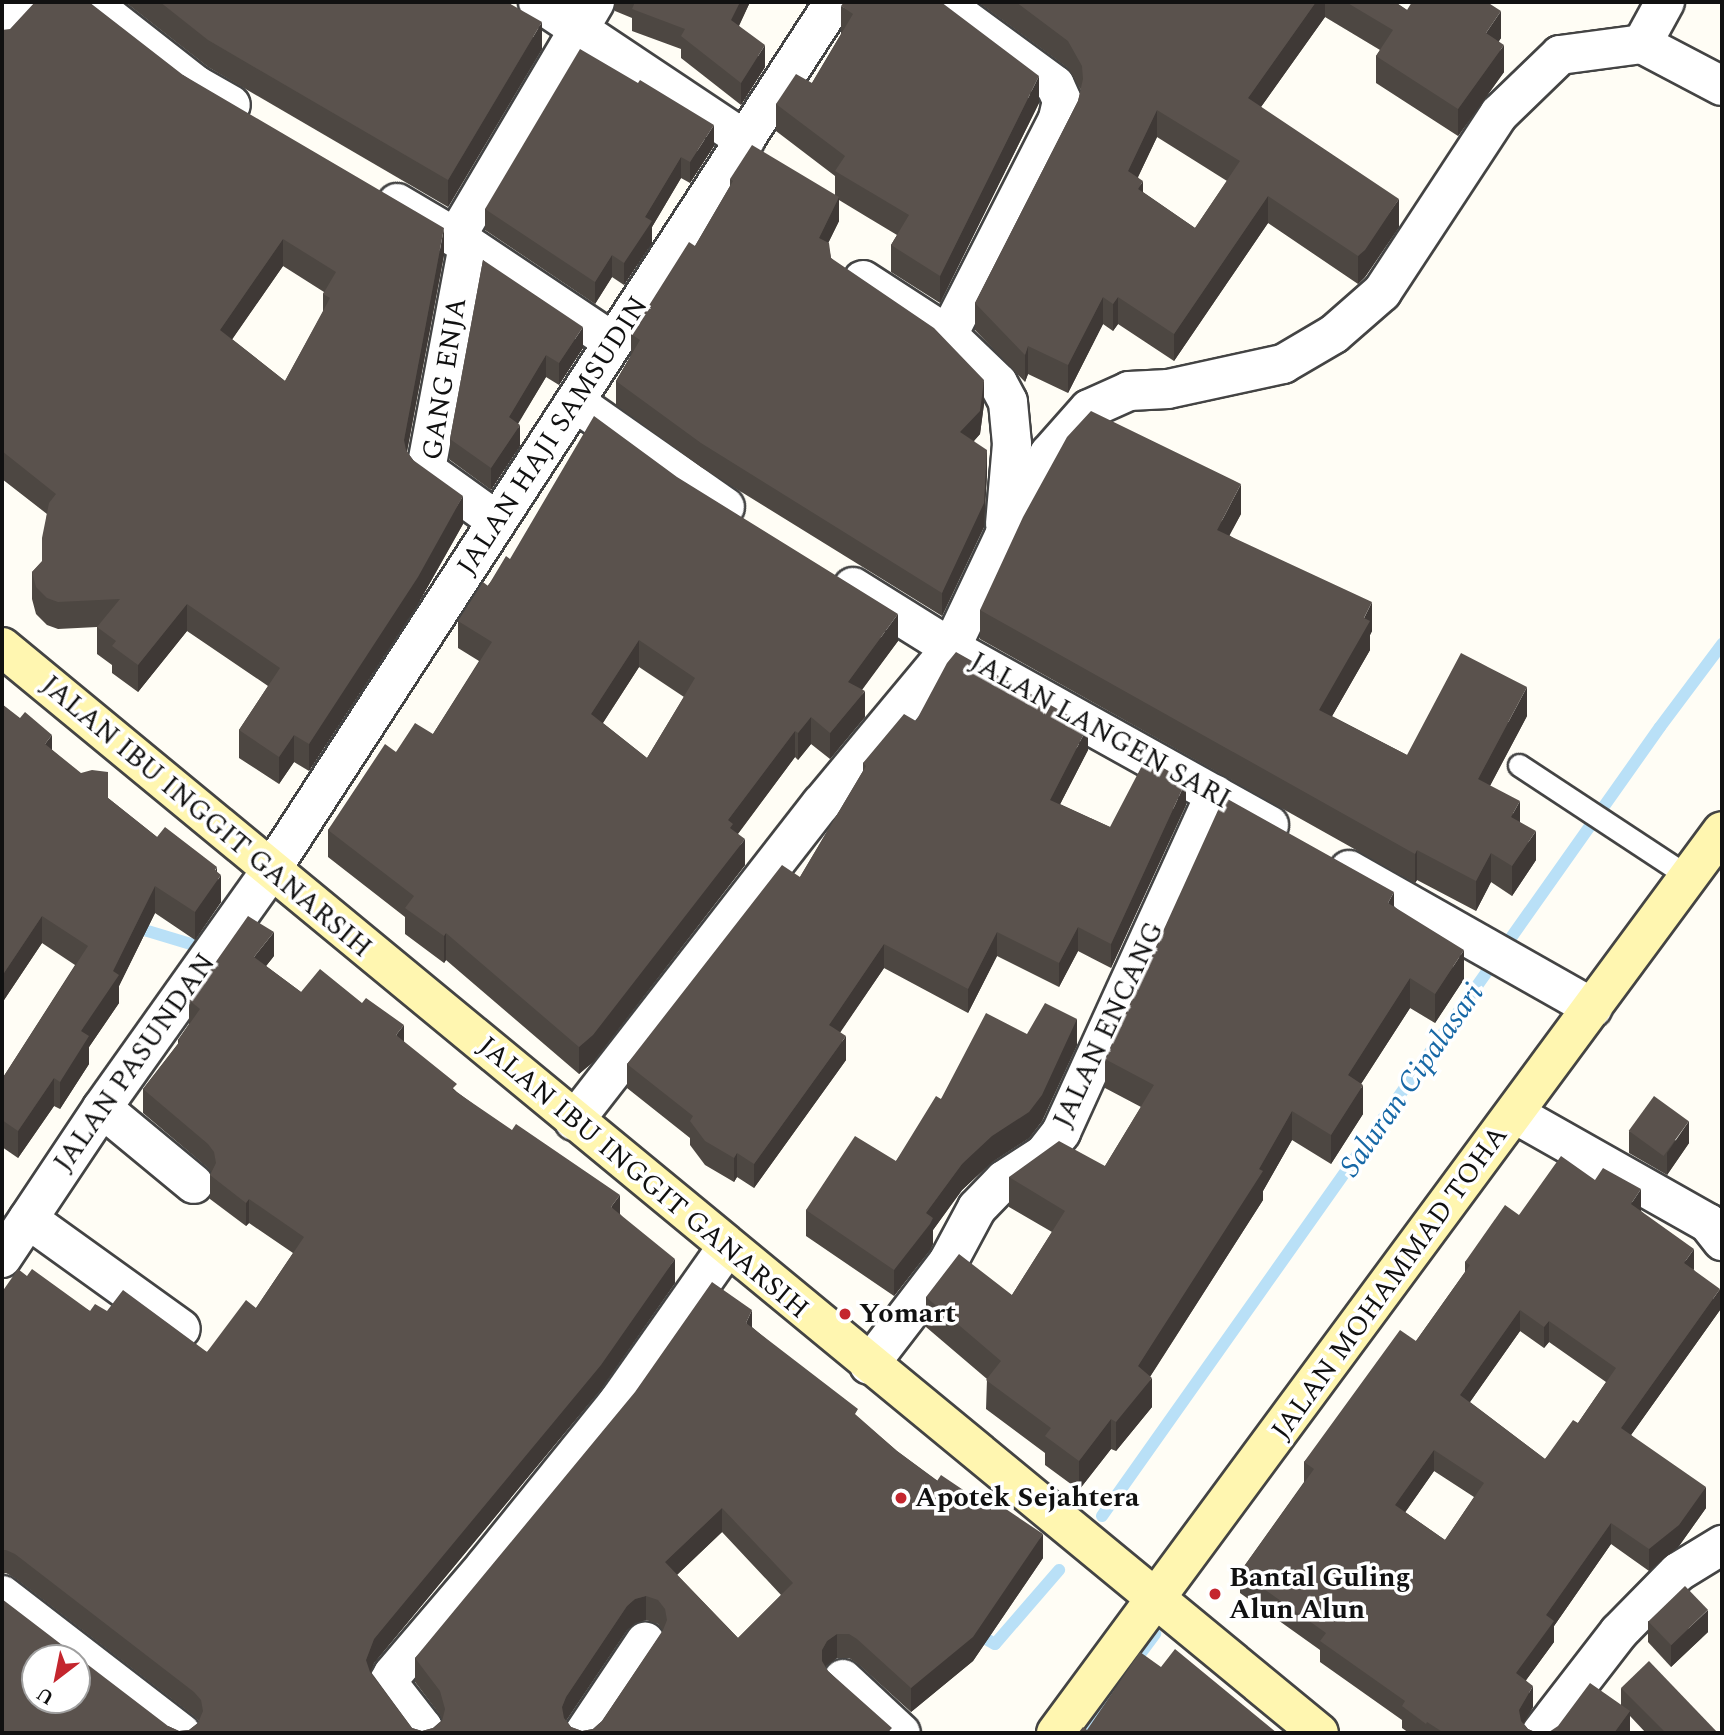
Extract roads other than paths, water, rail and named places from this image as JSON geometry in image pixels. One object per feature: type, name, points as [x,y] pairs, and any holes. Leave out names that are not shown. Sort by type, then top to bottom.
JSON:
[{"type":"main road","name":"JALAN IBU INGGIT GANARSIH","points":[[2,648],[1156,1602],[1319,1733]]},
{"type":"main road","name":"JALAN MOHAMMAD TOHA","points":[[1056,1733],[1156,1602],[1722,831]]},
{"type":"street","points":[[90,2],[196,85],[255,119]]},
{"type":"street","points":[[538,2],[587,15],[745,139]]},
{"type":"street","name":"JALAN HAJI SAMSUDIN","points":[[271,870],[834,2]]},
{"type":"street","points":[[942,2],[1055,85],[1062,100],[1058,119],[948,335]]},
{"type":"street","points":[[1642,44],[1665,2]]},
{"type":"street","points":[[462,241],[587,15]]},
{"type":"street","points":[[825,570],[951,648],[1004,536],[1049,454],[1088,409],[1129,391],[1168,389],[1283,364],[1334,334],[1382,292],[1499,114],[1560,55],[1642,44],[1722,86]]},
{"type":"street","points":[[362,182],[462,241],[613,342]]},
{"type":"street","name":"GANG ENJA","points":[[462,241],[426,470],[497,522]]},
{"type":"street","points":[[850,271],[948,335],[998,383],[1008,402],[1012,444],[1004,536]]},
{"type":"street","points":[[575,402],[689,485],[757,527]]},
{"type":"street","name":"JALAN LANGEN SARI","points":[[575,1121],[821,804],[951,648],[1593,1007]]},
{"type":"street","name":"JALAN ENCANG","points":[[869,1365],[948,1262],[977,1208],[1004,1180],[1044,1154],[1061,1132],[1215,794]]},
{"type":"street","name":"JALAN PASUNDAN","points":[[11,1240],[212,950],[271,870]]},
{"type":"street","points":[[102,1108],[194,1184]]},
{"type":"street","points":[[1515,1114],[1708,1223],[1722,1241]]},
{"type":"street","points":[[11,1240],[181,1329]]},
{"type":"street","points":[[423,1733],[423,1728],[388,1683],[393,1674],[486,1565],[618,1402],[727,1247]]},
{"type":"street","points":[[1541,1733],[1619,1632],[1678,1573],[1722,1545]]},
{"type":"street","points":[[2,1595],[181,1733]]},
{"type":"street","points":[[584,1733],[645,1642]]},
{"type":"street","points":[[843,1679],[901,1733]]},
{"type":"lane","points":[[1519,765],[1689,877]]},
{"type":"waterway","name":"Saluran Cipalasari","points":[[1102,1516],[1660,727],[1722,644]]},
{"type":"waterway","name":"Saluran Cipalasari","points":[[131,926],[211,950]]},
{"type":"waterway","name":"Saluran Cipalasari","points":[[974,1632],[995,1644],[1059,1570]]},
{"type":"waterway","points":[[1081,1733],[1155,1634]]},
{"type":"place","name":"Yomart","points":[[845,1314]]},
{"type":"place","name":"Apotek Sejahtera","points":[[901,1498]]},
{"type":"place","name":"Bantal Guling Alun Alun","points":[[1215,1594]]}]
